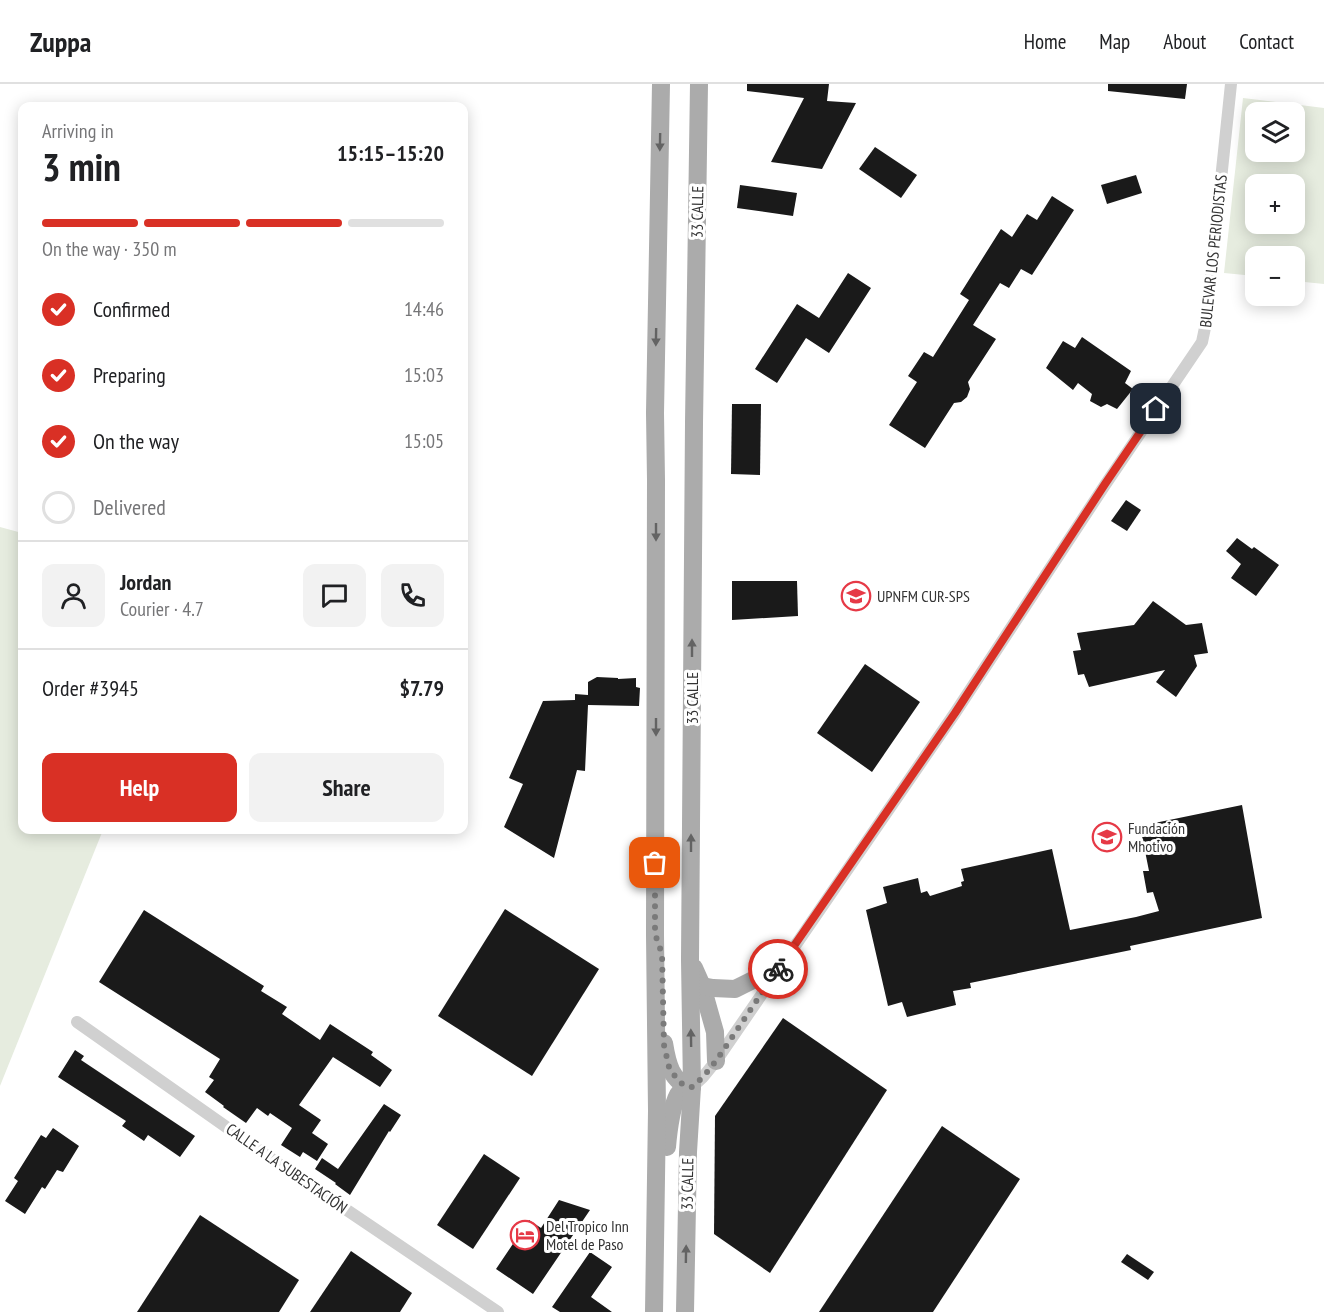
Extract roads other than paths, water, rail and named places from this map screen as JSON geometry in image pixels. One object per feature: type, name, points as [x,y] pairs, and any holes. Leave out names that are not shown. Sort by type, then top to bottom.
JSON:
[{"type":"main road","name":"33 CALLE","points":[[654,1312],[657,1112],[655,413],[661,84]]},
{"type":"main road","name":"33 CALLE","points":[[685,1312],[688,1152],[692,1087],[690,960],[699,84]]},
{"type":"main road","points":[[655,934],[662,954],[664,1045],[669,1067],[679,1082],[692,1087]]},
{"type":"main road","points":[[690,960],[702,986],[715,1032],[716,1061]]},
{"type":"main road","points":[[702,986],[735,989],[779,968]]},
{"type":"main road","points":[[656,1220],[663,1196],[670,1118],[678,1094],[692,1087]]},
{"type":"street","name":"BULEVAR LOS PERIODISTAS","points":[[692,1087],[716,1061],[955,713],[1105,484],[1202,342],[1206,323],[1231,84]]},
{"type":"street","name":"CALLE A LA SUBESTACIÓN","points":[[76,1022],[498,1312]]},
{"type":"place","name":"UPNFM CUR-SPS","points":[[856,596]]},
{"type":"place","name":"Fundación Mhotivo","points":[[1107,837]]},
{"type":"place","name":"Del Tropico Inn Motel de Paso","points":[[525,1235]]}]
